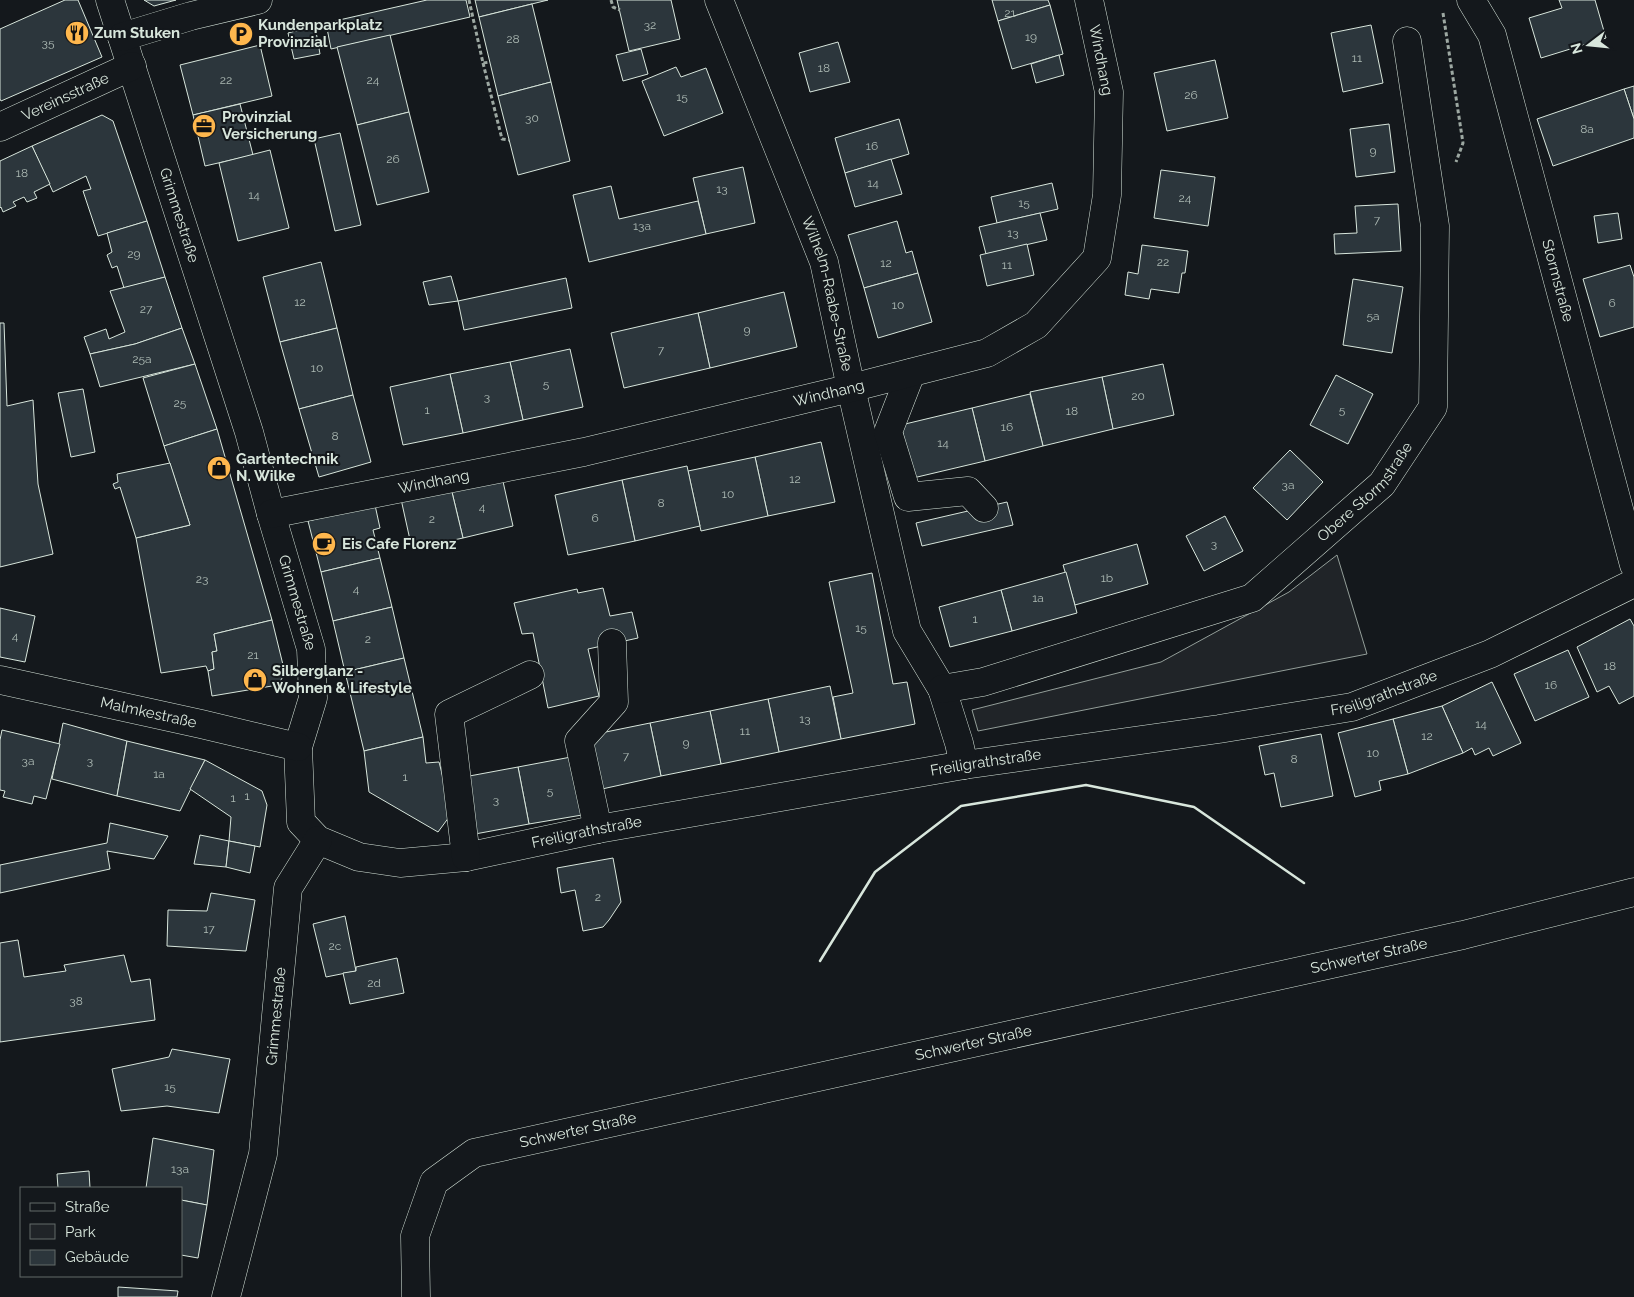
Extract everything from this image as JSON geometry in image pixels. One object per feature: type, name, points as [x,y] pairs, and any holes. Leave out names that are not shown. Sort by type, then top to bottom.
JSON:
[{"type":"street","name":"Grimmestraße","points":[[110,0],[249,432],[310,649],[313,698],[298,747],[301,822],[318,840],[288,888],[263,1154],[226,1297]]},
{"type":"street","points":[[122,37],[191,16],[258,0]]},
{"type":"street","name":"Wilhelm-Raabe-Straße","points":[[719,0],[824,262],[907,631],[942,689],[964,765]]},
{"type":"street","name":"Windhang","points":[[271,514],[584,452],[851,388],[987,353],[1036,325],[1097,258],[1108,195],[1109,92],[1089,0]]},
{"type":"street","name":"Stormstraße","points":[[1471,0],[1492,35],[1634,565]]},
{"type":"street","name":"Obere Stormstraße","points":[[942,689],[983,682],[1252,598],[1382,484],[1433,407],[1435,226],[1407,41]]},
{"type":"street","name":"Vereinsstraße","points":[[0,127],[132,66]]},
{"type":"street","points":[[911,373],[888,432],[908,496],[968,491],[984,508]]},
{"type":"street","name":"Freiligrathstraße","points":[[318,840],[359,857],[400,863],[466,857],[598,829],[964,765],[1219,729],[1352,707],[1490,654],[1634,583]]},
{"type":"street","points":[[598,829],[580,741],[614,702],[612,644]]},
{"type":"street","points":[[466,857],[449,714],[530,675]]},
{"type":"street","name":"Malmkestraße","points":[[0,680],[298,747]]},
{"type":"street","name":"Schwerter Straße","points":[[416,1297],[415,1236],[434,1182],[474,1153],[1463,935],[1634,892]]},
{"type":"path","points":[[469,0],[502,139],[509,140]]},
{"type":"path","points":[[611,0],[613,6],[620,10]]},
{"type":"path","points":[[483,63],[490,62]]},
{"type":"green space","points":[[1337,555],[1367,654],[978,731],[972,710],[1161,662],[1289,592]]},
{"type":"building","points":[[65,0],[78,0],[102,57],[1,101],[0,29]]},
{"type":"building","points":[[144,0],[176,0],[154,6]]},
{"type":"building","points":[[427,0],[466,0],[470,17],[331,49],[326,23]]},
{"type":"building","points":[[475,0],[548,0],[479,17]]},
{"type":"building","points":[[617,0],[671,0],[680,39],[629,51]]},
{"type":"building","points":[[992,0],[1048,0],[1050,5],[998,21]]},
{"type":"building","points":[[1559,0],[1595,0],[1606,38],[1541,58],[1529,18],[1562,8]]},
{"type":"building","points":[[532,4],[551,82],[498,96],[479,17]]},
{"type":"building","points":[[1050,5],[1063,54],[1012,69],[998,21]]},
{"type":"building","points":[[1371,25],[1383,83],[1343,92],[1331,33]]},
{"type":"building","points":[[315,26],[320,54],[294,59],[288,33]]},
{"type":"building","points":[[390,35],[409,112],[357,125],[337,47]]},
{"type":"building","points":[[838,42],[850,82],[810,92],[799,53]]},
{"type":"building","points":[[260,45],[272,96],[193,115],[180,65]]},
{"type":"building","points":[[641,49],[648,74],[623,81],[616,55]]},
{"type":"building","points":[[1059,55],[1064,75],[1036,83],[1031,64]]},
{"type":"building","points":[[1215,60],[1228,118],[1167,131],[1154,73]]},
{"type":"building","points":[[676,67],[681,77],[706,68],[723,113],[664,136],[642,81]]},
{"type":"building","points":[[551,82],[570,161],[518,175],[498,96]]},
{"type":"building","points":[[1634,86],[1634,119],[1624,89]]},
{"type":"building","points":[[1624,89],[1634,119],[1634,138],[1553,166],[1537,119]]},
{"type":"building","points":[[240,104],[253,155],[205,166],[193,115]]},
{"type":"building","points":[[409,112],[429,192],[377,205],[357,125]]},
{"type":"building","points":[[102,115],[113,121],[147,221],[98,236],[83,191],[91,189],[86,176],[53,192],[32,146]]},
{"type":"building","points":[[899,119],[909,154],[845,173],[835,138]]},
{"type":"building","points":[[1389,124],[1395,172],[1356,177],[1350,129]]},
{"type":"building","points":[[340,133],[361,225],[335,231],[314,139]]},
{"type":"building","points":[[32,146],[50,184],[34,192],[37,198],[27,202],[24,197],[13,202],[16,206],[3,212],[0,208],[0,161]]},
{"type":"building","points":[[270,150],[289,228],[238,241],[219,163]]},
{"type":"building","points":[[891,159],[902,194],[855,207],[845,173]]},
{"type":"building","points":[[743,167],[755,223],[706,234],[693,178]]},
{"type":"building","points":[[1161,170],[1215,177],[1208,226],[1154,218]]},
{"type":"building","points":[[1052,183],[1058,209],[997,223],[991,197]]},
{"type":"building","points":[[611,186],[619,219],[698,201],[706,234],[589,262],[573,195]]},
{"type":"building","points":[[1398,204],[1401,251],[1335,254],[1334,234],[1357,233],[1355,206]]},
{"type":"building","points":[[1040,213],[1047,240],[986,254],[979,227]]},
{"type":"building","points":[[1618,213],[1622,239],[1598,243],[1594,216]]},
{"type":"building","points":[[147,221],[165,277],[124,288],[117,266],[112,268],[107,255],[112,252],[107,233]]},
{"type":"building","points":[[897,221],[906,253],[912,251],[918,273],[864,288],[848,235]]},
{"type":"building","points":[[1027,244],[1034,275],[987,286],[980,255]]},
{"type":"building","points":[[1142,245],[1188,251],[1185,273],[1182,273],[1179,293],[1151,289],[1149,299],[1125,295],[1128,272],[1138,274]]},
{"type":"building","points":[[321,262],[337,328],[280,342],[263,277]]},
{"type":"building","points":[[1630,265],[1634,277],[1634,327],[1600,337],[1583,279]]},
{"type":"building","points":[[918,273],[932,322],[878,338],[864,288]]},
{"type":"building","points":[[451,276],[458,301],[429,305],[423,282]]},
{"type":"building","points":[[165,277],[182,328],[135,344],[90,354],[84,337],[106,329],[109,339],[125,332],[110,291]]},
{"type":"building","points":[[566,278],[572,308],[464,330],[458,301]]},
{"type":"building","points":[[1353,279],[1403,287],[1392,353],[1343,345]]},
{"type":"building","points":[[784,292],[797,347],[710,368],[698,313]]},
{"type":"building","points":[[698,313],[710,368],[624,388],[611,333]]},
{"type":"building","points":[[0,323],[4,323],[7,406],[33,400],[38,484],[53,554],[0,567]]},
{"type":"building","points":[[182,328],[195,364],[100,387],[90,354],[135,344]]},
{"type":"building","points":[[337,328],[353,395],[299,409],[280,342]]},
{"type":"building","points":[[570,349],[583,407],[523,420],[510,362]]},
{"type":"building","points":[[510,362],[523,420],[463,433],[450,374]]},
{"type":"building","points":[[195,364],[217,429],[164,446],[143,378]]},
{"type":"building","points":[[1163,364],[1174,415],[1113,429],[1102,377]]},
{"type":"building","points":[[450,374],[463,433],[403,445],[390,387]]},
{"type":"building","points":[[1336,375],[1373,394],[1348,444],[1310,425]]},
{"type":"building","points":[[1102,377],[1113,429],[1043,446],[1030,392]]},
{"type":"building","points":[[83,389],[95,452],[71,457],[58,393]]},
{"type":"building","points":[[1030,394],[1043,446],[985,461],[972,408]]},
{"type":"building","points":[[353,395],[371,462],[319,477],[299,409]]},
{"type":"building","points":[[972,408],[985,461],[913,478],[901,425]]},
{"type":"building","points":[[217,429],[272,620],[214,634],[217,651],[212,652],[214,669],[208,671],[206,666],[161,673],[136,538],[190,525],[164,446]]},
{"type":"building","points":[[821,442],[835,502],[768,516],[755,457]]},
{"type":"building","points":[[1290,450],[1323,482],[1287,520],[1253,488]]},
{"type":"building","points":[[755,457],[768,516],[701,531],[688,471]]},
{"type":"building","points":[[170,463],[190,525],[136,538],[120,487],[115,489],[113,484],[118,482],[117,474]]},
{"type":"building","points":[[687,466],[700,526],[635,541],[622,480]]},
{"type":"building","points":[[502,477],[513,526],[463,538],[451,488]]},
{"type":"building","points":[[622,480],[635,541],[568,555],[555,495]]},
{"type":"building","points":[[451,488],[463,538],[412,549],[401,499]]},
{"type":"building","points":[[1007,502],[1013,525],[922,546],[916,523]]},
{"type":"building","points":[[375,505],[380,528],[373,530],[380,558],[321,572],[308,521]]},
{"type":"building","points":[[1225,516],[1243,551],[1204,571],[1186,536]]},
{"type":"building","points":[[1137,544],[1148,584],[1075,605],[1063,565]]},
{"type":"building","points":[[380,558],[392,607],[333,621],[321,572]]},
{"type":"building","points":[[1066,572],[1077,613],[1012,631],[1001,590]]},
{"type":"building","points":[[872,573],[893,684],[907,682],[915,724],[841,739],[833,697],[853,693],[829,582]]},
{"type":"building","points":[[603,588],[610,616],[632,612],[638,638],[588,649],[599,696],[548,708],[533,633],[522,634],[514,603],[577,589],[578,593]]},
{"type":"building","points":[[1001,590],[1012,631],[950,647],[939,607]]},
{"type":"building","points":[[392,607],[404,658],[345,672],[333,621]]},
{"type":"building","points":[[0,608],[35,616],[25,662],[0,657]]},
{"type":"building","points":[[1630,619],[1634,626],[1634,696],[1619,704],[1609,686],[1597,692],[1577,647]]},
{"type":"building","points":[[272,620],[285,673],[278,685],[212,696],[208,671],[214,669],[212,652],[217,651],[214,634]]},
{"type":"building","points":[[1568,650],[1589,697],[1535,721],[1514,674]]},
{"type":"building","points":[[404,658],[423,737],[364,751],[345,672]]},
{"type":"building","points":[[1492,682],[1521,743],[1493,756],[1489,748],[1475,755],[1472,748],[1463,753],[1442,706]]},
{"type":"building","points":[[830,686],[841,739],[779,752],[768,699]]},
{"type":"building","points":[[768,699],[779,752],[721,764],[710,711]]},
{"type":"building","points":[[1442,706],[1463,753],[1408,774],[1393,719]]},
{"type":"building","points":[[710,711],[721,764],[661,776],[650,723]]},
{"type":"building","points":[[1393,719],[1408,774],[1379,781],[1381,790],[1355,797],[1338,733]]},
{"type":"building","points":[[63,723],[127,741],[117,796],[52,779]]},
{"type":"building","points":[[650,723],[661,776],[602,789],[591,735]]},
{"type":"building","points":[[2,730],[60,744],[46,799],[34,796],[32,804],[3,797],[5,791],[0,790],[0,740]]},
{"type":"building","points":[[1321,734],[1333,796],[1281,807],[1274,773],[1265,775],[1259,746]]},
{"type":"building","points":[[423,737],[426,763],[439,762],[452,813],[438,832],[369,792],[364,751]]},
{"type":"building","points":[[127,741],[205,760],[180,811],[117,796]]},
{"type":"building","points":[[571,757],[582,815],[529,824],[518,767]]},
{"type":"building","points":[[205,760],[262,791],[267,805],[260,847],[229,841],[231,817],[190,789]]},
{"type":"building","points":[[518,767],[529,824],[475,834],[464,777]]},
{"type":"building","points":[[110,823],[168,836],[154,859],[107,851],[110,869],[0,893],[0,865],[107,843]]},
{"type":"building","points":[[200,835],[229,841],[226,867],[194,864]]},
{"type":"building","points":[[229,841],[255,846],[250,873],[226,867]]},
{"type":"building","points":[[613,858],[621,902],[603,927],[583,931],[575,890],[561,893],[557,868]]},
{"type":"building","points":[[211,893],[255,900],[246,951],[167,946],[168,910],[207,911]]},
{"type":"building","points":[[345,916],[356,971],[326,977],[313,924]]},
{"type":"building","points":[[18,940],[24,977],[66,971],[64,965],[124,955],[131,982],[150,979],[155,1020],[0,1042],[0,943]]},
{"type":"building","points":[[397,958],[404,993],[350,1004],[343,973],[356,971],[356,967]]},
{"type":"building","points":[[172,1049],[230,1059],[219,1113],[167,1106],[121,1111],[112,1069],[169,1057]]},
{"type":"building","points":[[153,1138],[214,1150],[207,1205],[182,1200],[182,1187],[146,1187]]},
{"type":"building","points":[[89,1171],[90,1187],[58,1187],[57,1174]]},
{"type":"building","points":[[182,1200],[207,1205],[198,1258],[182,1255]]},
{"type":"building","points":[[118,1287],[178,1291],[177,1297],[118,1297]]},
{"type":"wall","points":[[820,961],[875,872],[961,806],[1086,785],[1194,807],[1304,883]]},
{"type":"place","name":"Zum Stuken","points":[[77,33]]},
{"type":"place","name":"Kundenparkplatz Provinzial","points":[[241,34]]},
{"type":"place","name":"Provinzial Versicherung","points":[[204,126]]},
{"type":"place","name":"Gartentechnik N. Wilke","points":[[219,468]]},
{"type":"place","name":"Eis Cafe Florenz","points":[[324,544]]},
{"type":"place","name":"Silberglanz - Wohnen & Lifestyle","points":[[255,680]]}]
